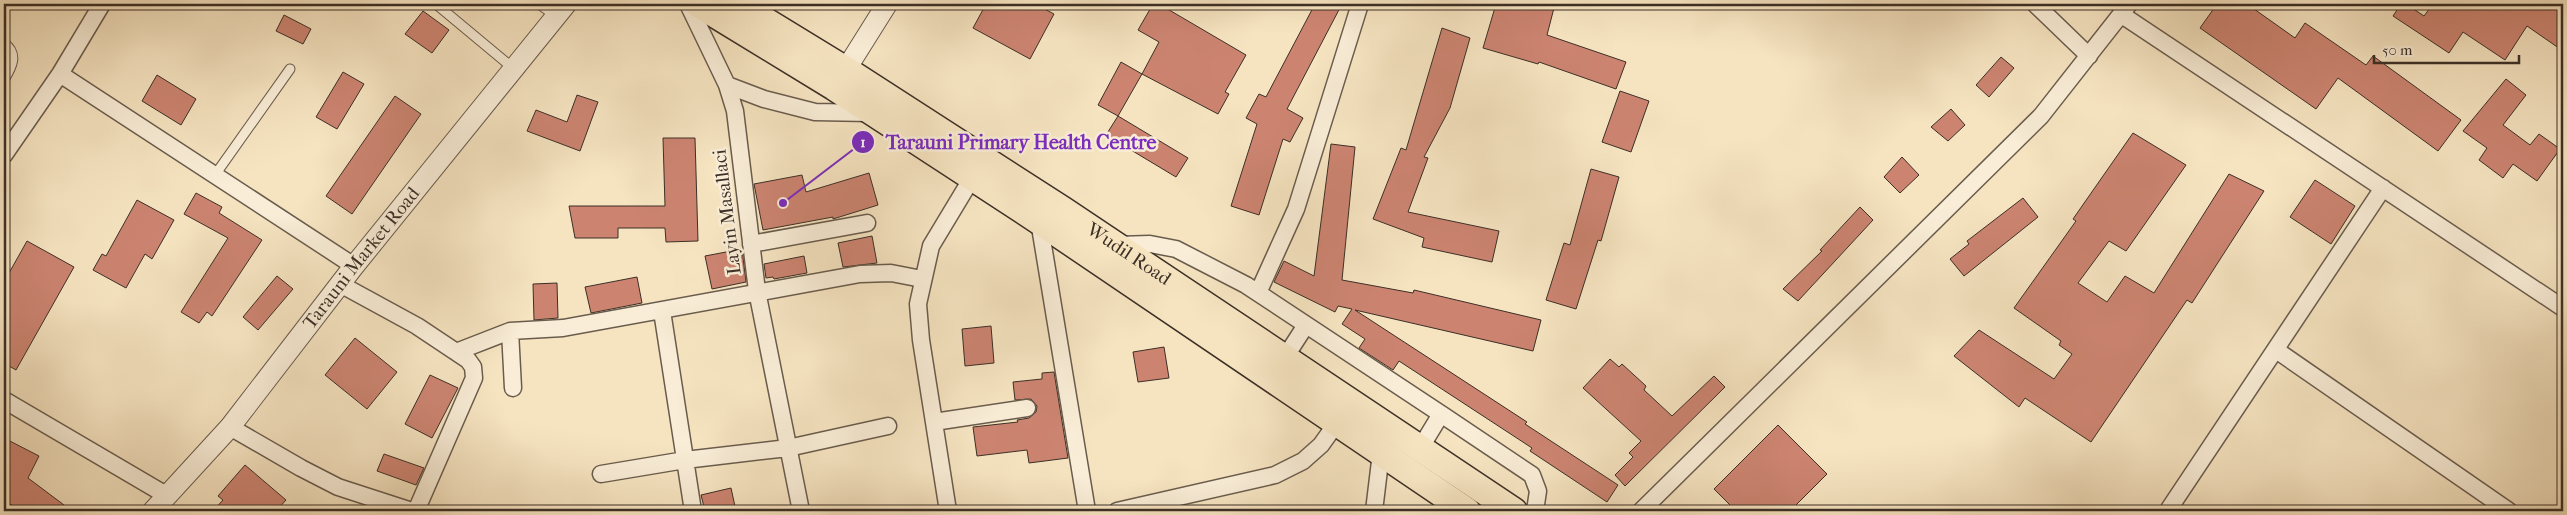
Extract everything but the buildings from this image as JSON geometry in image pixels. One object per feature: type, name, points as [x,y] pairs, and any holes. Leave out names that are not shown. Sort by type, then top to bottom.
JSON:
[{"type":"main road","name":"Wudil Road","points":[[698,4],[840,79],[1115,245],[1284,359],[1421,447],[1514,511]]},
{"type":"main road","name":"Wudil Road","points":[[738,4],[840,79],[873,113],[1039,222],[1467,511]]},
{"type":"street","points":[[4,155],[60,74],[102,4]]},
{"type":"street","name":"Layin Masallaci","points":[[688,4],[727,85],[734,111],[757,292],[801,511]]},
{"type":"street","points":[[840,79],[887,4]]},
{"type":"street","points":[[1258,293],[1296,209],[1360,4]]},
{"type":"street","points":[[2035,4],[2089,56]]},
{"type":"street","points":[[1641,511],[2041,116],[2126,9],[2383,188],[2563,308]]},
{"type":"street","name":"Tarauni Market Road","points":[[153,511],[230,427],[354,266],[561,10]]},
{"type":"street","points":[[60,74],[354,266]]},
{"type":"street","points":[[727,85],[764,99],[815,112],[873,113]]},
{"type":"street","points":[[948,511],[920,331],[918,304],[922,279],[931,246],[972,178]]},
{"type":"street","points":[[2170,511],[2383,188]]},
{"type":"street","points":[[1039,222],[1087,511]]},
{"type":"street","points":[[751,244],[867,223]]},
{"type":"street","points":[[1115,245],[1150,244],[1176,249],[1258,293],[1532,475],[1538,491],[1536,511]]},
{"type":"street","points":[[456,352],[510,331],[563,328],[876,272],[922,279]]},
{"type":"street","points":[[340,284],[416,326],[456,352],[473,367],[474,378],[416,511]]},
{"type":"street","points":[[662,311],[693,511]]},
{"type":"street","points":[[1284,359],[1306,325]]},
{"type":"street","points":[[510,331],[513,388]]},
{"type":"street","points":[[2276,350],[2509,511]]},
{"type":"street","points":[[4,400],[166,495]]},
{"type":"street","points":[[934,422],[1027,408]]},
{"type":"street","points":[[1421,447],[1441,414]]},
{"type":"street","points":[[1117,511],[1275,475],[1302,461],[1321,445],[1336,424]]},
{"type":"street","points":[[601,474],[685,460],[788,448],[888,426]]},
{"type":"street","points":[[230,427],[338,487],[412,511]]},
{"type":"street","points":[[1374,511],[1381,453]]},
{"type":"lane","points":[[436,4],[514,69]]},
{"type":"lane","points":[[539,4],[561,10]]},
{"type":"lane","points":[[4,43],[9,47],[13,56],[12,67],[4,80]]},
{"type":"lane","points":[[215,175],[290,69]]},
{"type":"place","name":"Tarauni Primary Health Centre","points":[[783,203]]}]
